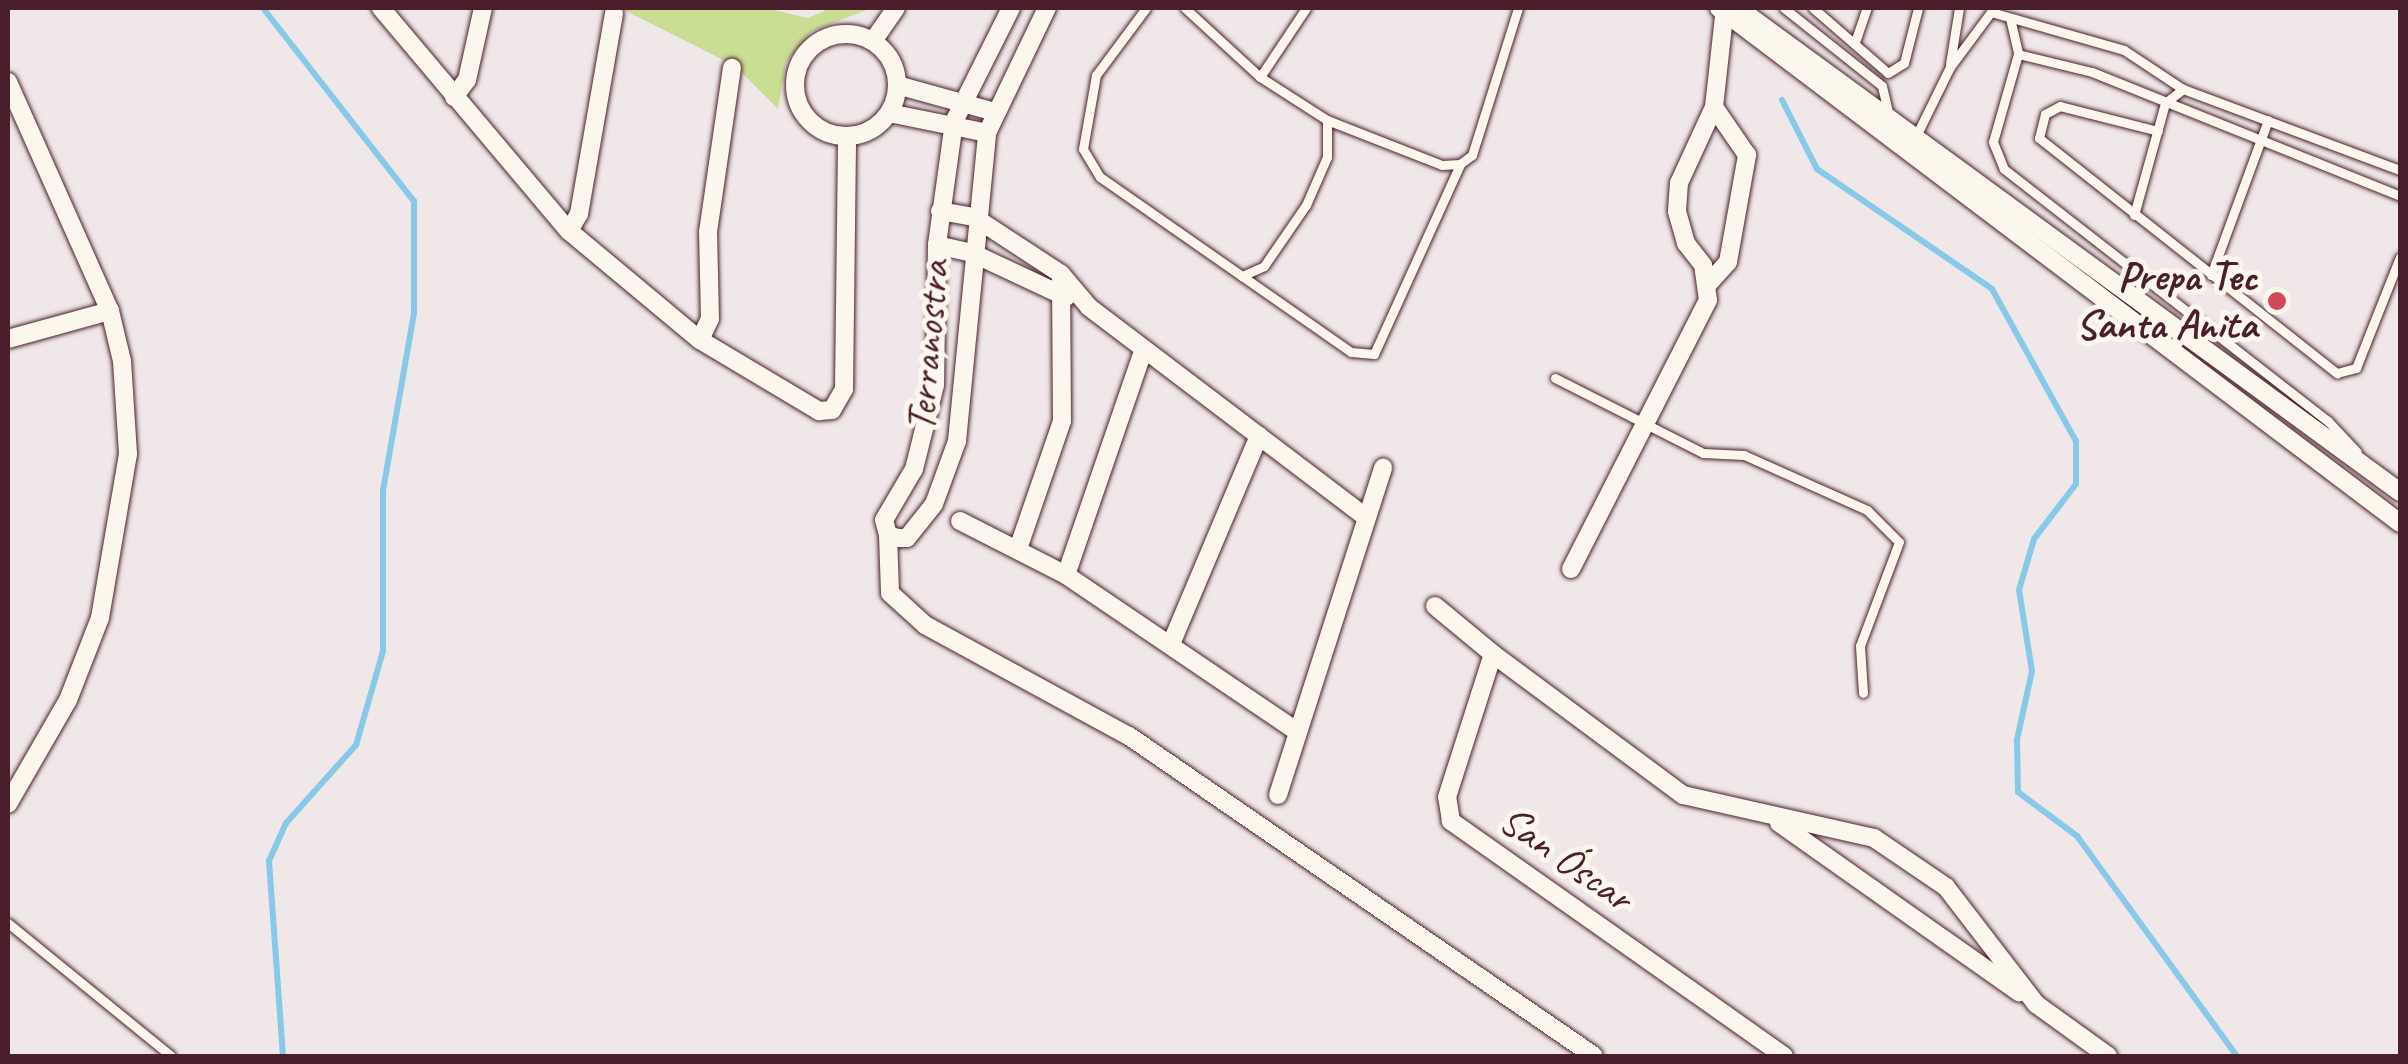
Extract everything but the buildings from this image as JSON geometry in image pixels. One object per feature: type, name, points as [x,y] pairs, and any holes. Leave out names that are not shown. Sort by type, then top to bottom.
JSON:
[{"type":"street","points":[[381,8],[569,231],[700,340],[806,408],[832,410],[840,402],[847,136]]},
{"type":"street","points":[[454,97],[467,80],[483,8]]},
{"type":"street","points":[[872,41],[896,8]]},
{"type":"street","name":"Terranostra","points":[[1010,8],[954,122],[937,245],[937,346],[928,430],[884,520],[888,535],[906,538],[947,478],[968,374],[974,217],[987,133],[1047,8]]},
{"type":"street","points":[[1726,9],[1890,116],[2200,334],[2400,492]]},
{"type":"street","points":[[1709,283],[1677,211],[1680,183],[1714,106],[1726,9]]},
{"type":"street","points":[[1726,9],[1906,155],[2400,524]]},
{"type":"street","points":[[569,231],[578,214],[614,13]]},
{"type":"street","points":[[833,34],[872,41],[894,68],[897,86],[889,113],[871,130],[847,136],[809,121],[795,97],[794,77],[808,51],[833,34]]},
{"type":"street","points":[[700,340],[710,319],[708,232],[732,68]]},
{"type":"street","points":[[8,82],[110,311],[122,361],[128,454],[120,532],[100,618],[68,700],[8,804]]},
{"type":"street","points":[[897,86],[994,112]]},
{"type":"street","points":[[1571,569],[1703,318],[1709,283],[1728,262],[1747,155],[1714,106]]},
{"type":"street","points":[[889,113],[954,122],[987,133]]},
{"type":"street","points":[[940,211],[974,217],[1061,274],[1090,307],[1366,518]]},
{"type":"street","points":[[937,245],[972,253],[1090,307]]},
{"type":"street","points":[[1018,546],[1062,421],[1061,274]]},
{"type":"street","points":[[8,339],[110,311]]},
{"type":"street","points":[[2181,359],[2200,334]]},
{"type":"street","points":[[1066,574],[1144,349]]},
{"type":"street","points":[[1171,644],[1258,436]]},
{"type":"street","points":[[1278,794],[1383,467]]},
{"type":"street","points":[[960,520],[1018,546],[1066,574],[1298,732]]},
{"type":"street","points":[[888,535],[890,592],[924,624],[1129,736],[1594,1056]]},
{"type":"street","points":[[1434,606],[1683,795],[1874,838],[1946,887],[2036,1004]]},
{"type":"street","name":"San Óscar","points":[[1494,654],[1447,796],[1452,821],[1784,1056]]},
{"type":"street","points":[[1772,818],[2108,1056]]},
{"type":"lane","points":[[1146,8],[1096,75],[1084,149],[1100,177],[1352,352],[1374,354],[1460,164],[1472,155],[1518,8]]},
{"type":"lane","points":[[1185,8],[1260,78],[1327,120],[1442,165],[1460,164]]},
{"type":"lane","points":[[1260,78],[1306,8]]},
{"type":"lane","points":[[1784,8],[1882,86],[1890,116]]},
{"type":"lane","points":[[1812,8],[1888,73],[1897,70],[1918,8]]},
{"type":"lane","points":[[1855,42],[1867,8]]},
{"type":"lane","points":[[1950,66],[1959,8]]},
{"type":"lane","points":[[1906,155],[1950,66],[1986,10],[2124,50],[2183,89],[2400,170]]},
{"type":"lane","points":[[2010,18],[2018,54],[1993,142],[2004,169],[2200,334]]},
{"type":"lane","points":[[2018,54],[2092,72],[2400,196]]},
{"type":"lane","points":[[2134,215],[2165,103],[2183,89]]},
{"type":"lane","points":[[2158,132],[2060,106],[2046,114],[2039,130],[2043,145],[2211,276],[2348,375],[2400,258]]},
{"type":"lane","points":[[1242,276],[1264,266],[1306,205],[1326,157],[1327,120]]},
{"type":"lane","points":[[2211,276],[2268,120]]},
{"type":"lane","points":[[1555,378],[1703,453],[1744,455],[1866,510],[1898,542],[1860,646],[1862,693]]},
{"type":"lane","points":[[8,923],[171,1056]]},
{"type":"green space","points":[[620,8],[765,8],[808,18],[831,8],[872,8],[812,31],[786,62],[778,109],[735,66]]},
{"type":"waterway","points":[[263,8],[414,201],[414,313],[383,490],[383,651],[356,745],[286,823],[269,861],[283,1056]]},
{"type":"waterway","points":[[1782,100],[1817,169],[1992,289],[2076,441],[2076,484],[2034,539],[2019,590],[2032,671],[2017,740],[2018,792],[2077,836],[2237,1056]]},
{"type":"place","name":"Prepa Tec Santa Anita","points":[[2277,301]]}]
